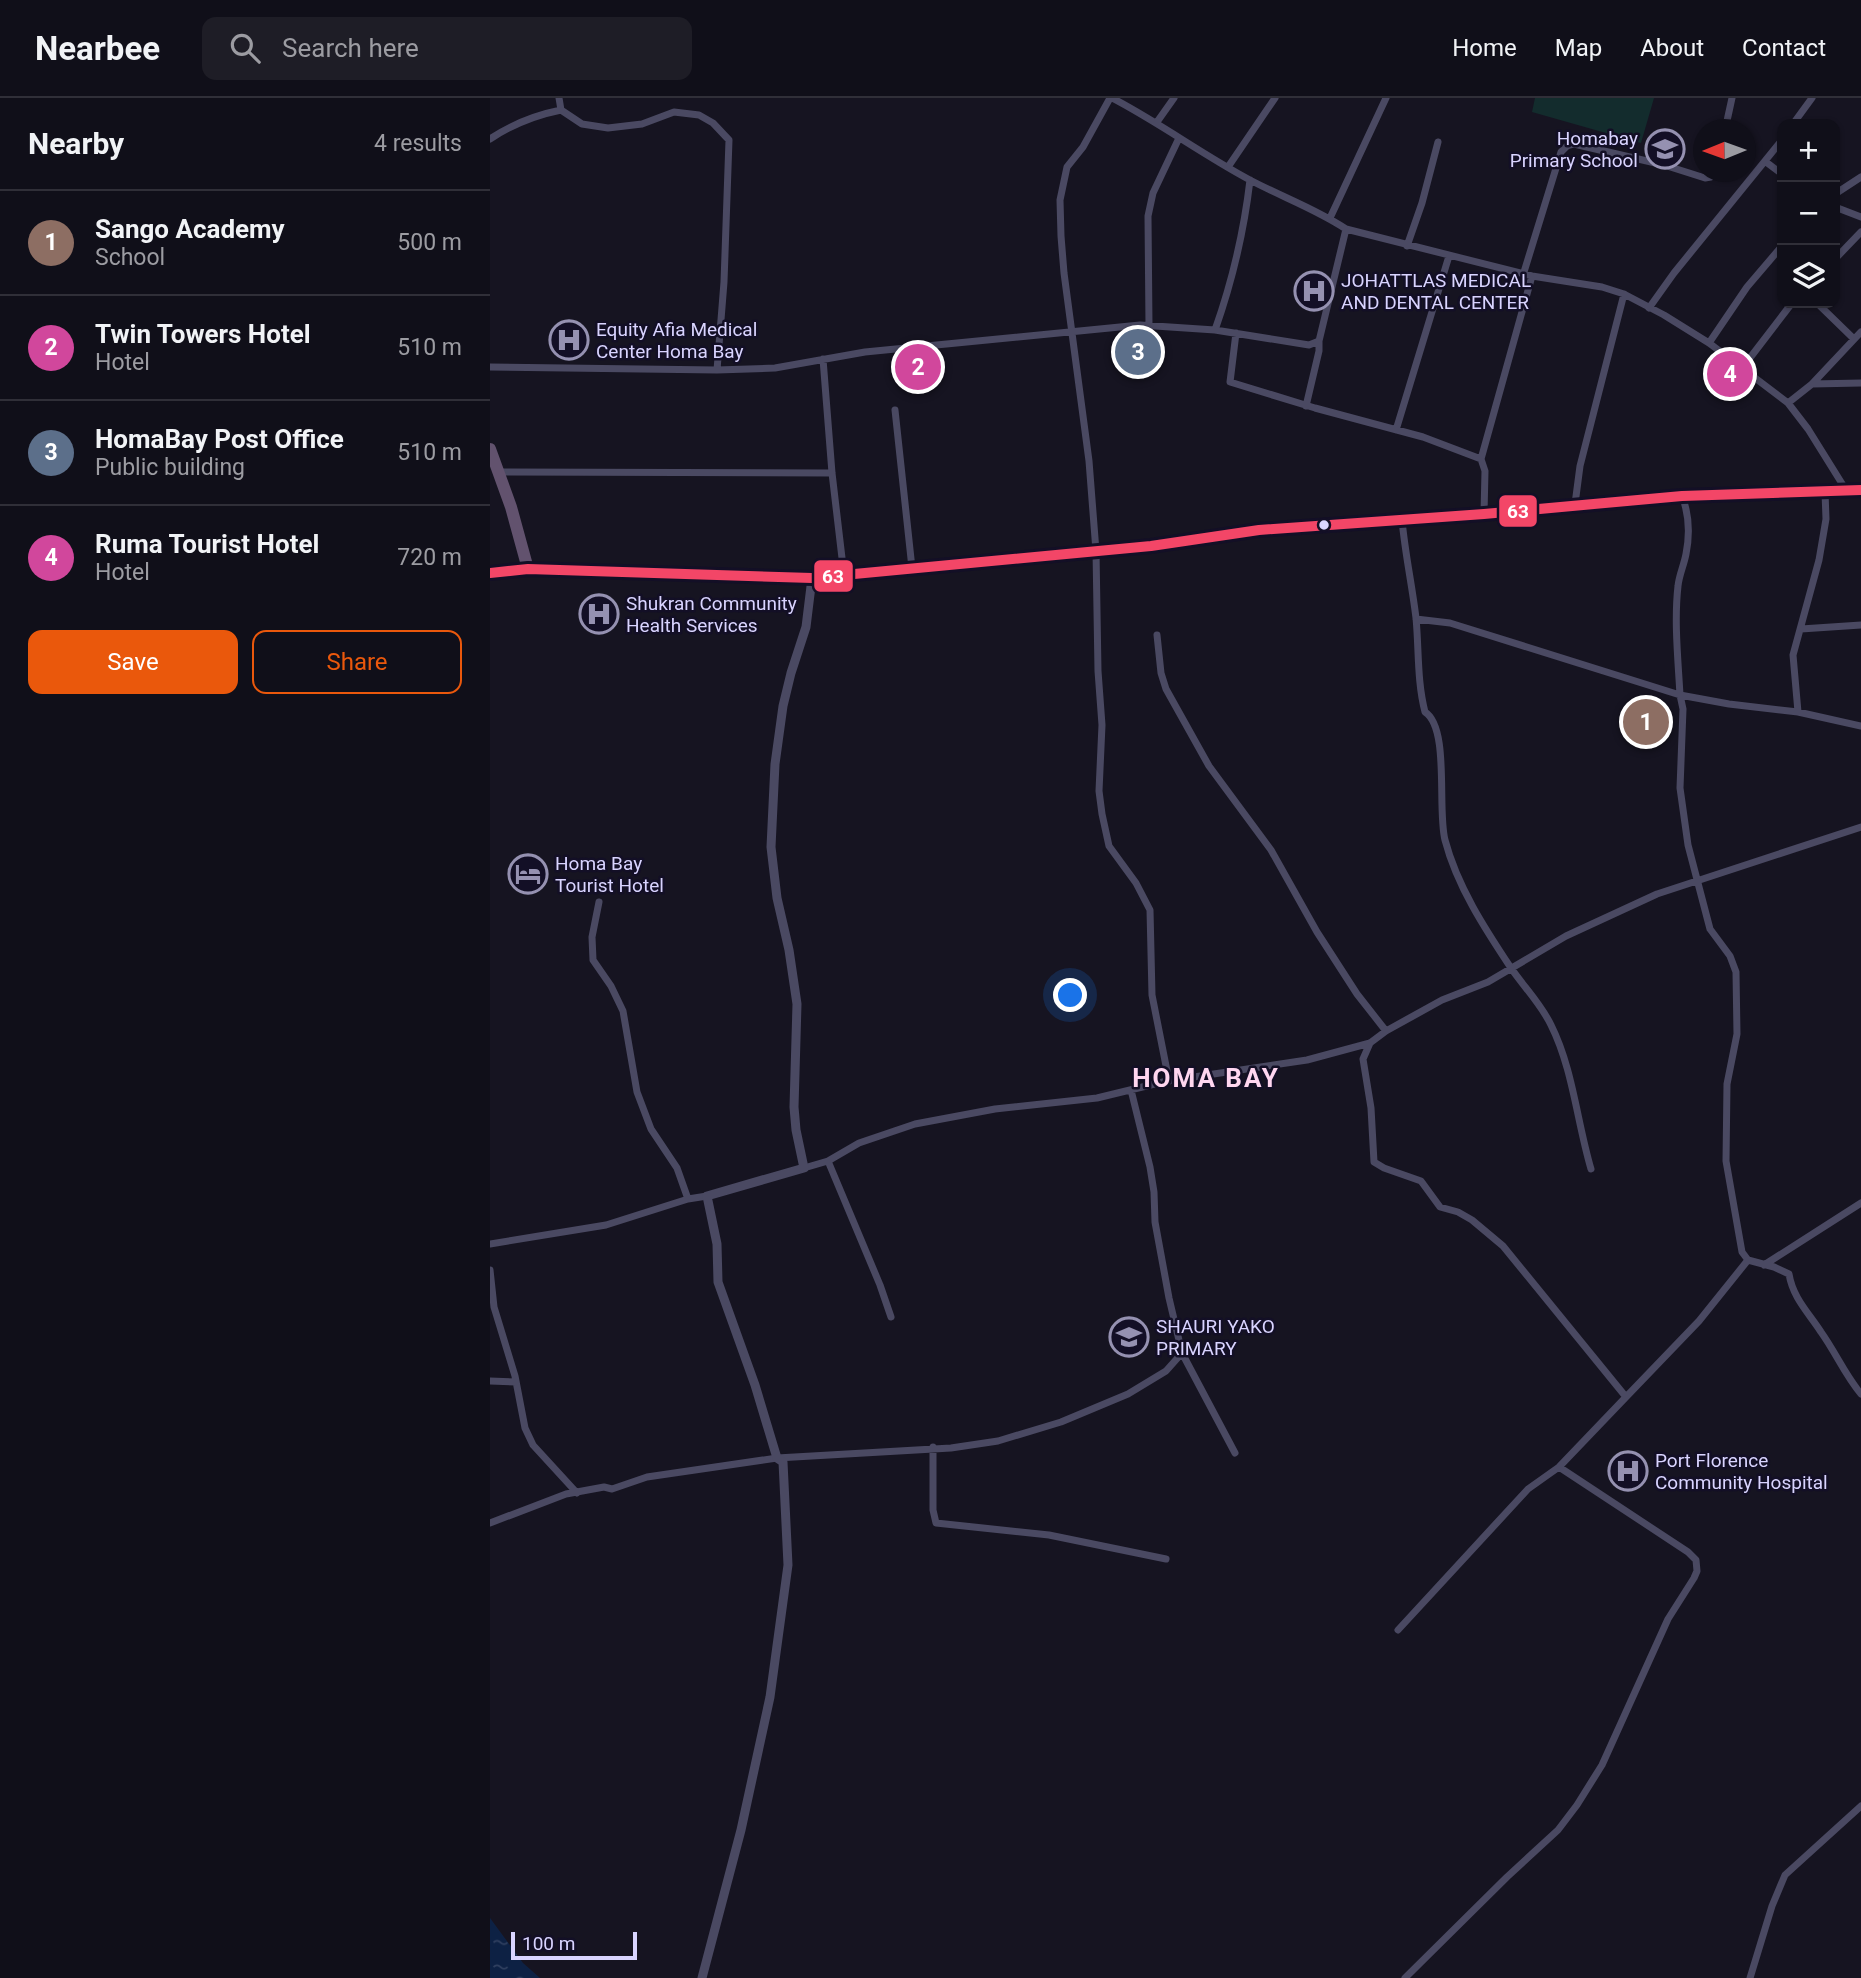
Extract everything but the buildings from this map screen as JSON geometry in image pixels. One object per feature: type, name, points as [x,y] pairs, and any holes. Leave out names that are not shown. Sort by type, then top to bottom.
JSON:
[{"type":"highway","points":[[490,449],[528,569],[811,578],[1151,546],[1244,531],[1484,514],[1682,495],[1861,490]]},
{"type":"street","points":[[559,98],[561,110]]},
{"type":"street","points":[[1167,1081],[1152,995],[1150,910],[1136,883],[1109,846],[1099,791],[1102,725],[1096,551],[1089,461],[1064,273],[1060,200],[1067,167],[1083,147],[1111,98],[1157,122],[1250,180],[1330,218],[1346,229],[1532,276],[1602,287],[1624,294],[1709,343],[1788,402],[1846,490]]},
{"type":"street","points":[[1157,122],[1174,98]]},
{"type":"street","points":[[1228,167],[1275,98]]},
{"type":"street","points":[[1330,218],[1386,98]]},
{"type":"street","points":[[1727,119],[1732,98]]},
{"type":"street","points":[[1797,119],[1812,98]]},
{"type":"street","points":[[490,139],[502,131],[545,113],[561,110],[582,124],[608,128],[642,124],[674,112],[699,115],[713,123],[729,140],[717,370]]},
{"type":"street","points":[[1149,325],[1148,216],[1157,181],[1179,138]]},
{"type":"street","points":[[1408,246],[1438,142]]},
{"type":"street","points":[[1524,272],[1562,152],[1567,146],[1574,144],[1664,164],[1693,174]]},
{"type":"street","points":[[1650,308],[1674,273],[1777,147]]},
{"type":"street","points":[[1766,162],[1777,170]]},
{"type":"street","points":[[1840,191],[1861,177]]},
{"type":"street","points":[[1214,330],[1226,299],[1250,180]]},
{"type":"street","points":[[1840,209],[1861,217]]},
{"type":"street","points":[[1306,406],[1346,229]]},
{"type":"street","points":[[1840,254],[1861,232]]},
{"type":"street","points":[[1709,343],[1746,287],[1777,252]]},
{"type":"street","points":[[1396,430],[1449,256]]},
{"type":"street","points":[[1480,459],[1532,276]]},
{"type":"street","points":[[1575,504],[1580,466],[1624,294]]},
{"type":"street","points":[[1743,367],[1788,308]]},
{"type":"street","points":[[1822,308],[1854,339]]},
{"type":"street","points":[[490,367],[717,370],[775,368],[865,352],[1149,325],[1214,330],[1309,345],[1319,341]]},
{"type":"street","points":[[1788,402],[1812,384],[1861,332]]},
{"type":"street","points":[[1236,333],[1230,382],[1306,406],[1423,437],[1480,459],[1486,471],[1484,514]]},
{"type":"street","points":[[823,359],[844,575]]},
{"type":"street","points":[[1812,384],[1861,383]]},
{"type":"street","points":[[895,410],[912,568]]},
{"type":"street","points":[[499,472],[832,473]]},
{"type":"street","points":[[1798,712],[1793,655],[1819,559],[1826,519],[1825,492]]},
{"type":"street","points":[[1682,495],[1688,512],[1688,532],[1678,591],[1680,695],[1683,709],[1680,788],[1688,845],[1710,929],[1730,956],[1736,972],[1737,1034],[1727,1084],[1726,1161],[1742,1252],[1748,1260],[1789,1274],[1792,1289],[1805,1311],[1822,1332],[1847,1378],[1861,1394]]},
{"type":"street","points":[[1402,520],[1416,619],[1420,691],[1425,712],[1432,716],[1439,738],[1444,839],[1472,906],[1544,1013],[1561,1047],[1591,1169]]},
{"type":"street","points":[[490,573],[528,569]]},
{"type":"street","points":[[804,1168],[794,1107],[797,1004],[789,950],[777,898],[771,847],[775,764],[783,706],[806,626],[811,578]]},
{"type":"street","points":[[1416,619],[1450,623],[1680,695],[1798,712],[1861,726]]},
{"type":"street","points":[[1801,629],[1861,625]]},
{"type":"street","points":[[1157,635],[1161,673],[1166,689],[1203,754],[1219,781],[1271,850],[1317,932],[1357,994],[1386,1031]]},
{"type":"street","points":[[490,1244],[606,1225],[688,1199],[828,1161],[859,1143],[915,1124],[995,1109],[1097,1098],[1167,1081],[1307,1059],[1370,1043],[1442,1000],[1512,969],[1577,931],[1657,894],[1861,827]]},
{"type":"street","points":[[598,902],[592,937],[593,960],[611,986],[623,1011],[637,1092],[652,1129],[677,1168],[688,1199]]},
{"type":"street","points":[[1370,1043],[1363,1059],[1371,1108],[1374,1162],[1421,1181],[1440,1207],[1458,1212],[1472,1220],[1503,1246],[1626,1397]]},
{"type":"street","points":[[1131,1090],[1150,1167],[1155,1222],[1182,1353],[1235,1453]]},
{"type":"street","points":[[828,1161],[891,1317]]},
{"type":"street","points":[[702,1978],[741,1830],[770,1697],[788,1565],[783,1462],[777,1458],[755,1385],[718,1282],[717,1244],[707,1196]]},
{"type":"street","points":[[1764,1265],[1861,1203]]},
{"type":"street","points":[[1398,1630],[1528,1489],[1559,1467],[1699,1321],[1748,1260]]},
{"type":"street","points":[[490,1270],[494,1307],[516,1382],[525,1428],[533,1445],[577,1493]]},
{"type":"street","points":[[490,1523],[566,1494],[604,1487],[612,1489],[647,1477],[777,1458],[951,1448],[998,1441],[1061,1422],[1128,1394],[1166,1371],[1182,1353]]},
{"type":"street","points":[[490,1381],[516,1382]]},
{"type":"street","points":[[933,1447],[933,1510],[936,1522],[1049,1535],[1166,1559]]},
{"type":"street","points":[[1405,1978],[1558,1830],[1577,1805],[1602,1765],[1668,1619],[1697,1571],[1696,1560],[1688,1552],[1559,1467]]},
{"type":"street","points":[[1750,1978],[1772,1906],[1785,1875],[1861,1806]]},
{"type":"green space","points":[[1535,98],[1654,98],[1641,143],[1532,112]]},
{"type":"water","points":[[490,1918],[523,1963],[540,1978],[490,1978]]},
{"type":"transit line","name":"63","points":[[490,573],[528,569],[812,578],[1151,546],[1259,530],[1682,496],[1861,490]]},
{"type":"place","name":"Homabay Primary School","points":[[1665,149]]},
{"type":"place","name":"JOHATTLAS MEDICAL AND DENTAL CENTER","points":[[1314,291]]},
{"type":"place","name":"Equity Afia Medical Center Homa Bay","points":[[569,340]]},
{"type":"place","name":"HomaBay Post Office","points":[[1138,352]]},
{"type":"place","name":"Twin Towers Hotel","points":[[918,367]]},
{"type":"place","name":"Ruma Tourist Hotel","points":[[1730,374]]},
{"type":"place","name":"Shukran Community Health Services","points":[[599,614]]},
{"type":"place","name":"Sango Academy","points":[[1646,722]]},
{"type":"place","name":"Homa Bay Tourist Hotel","points":[[528,874]]},
{"type":"place","name":"SHAURI YAKO PRIMARY","points":[[1129,1337]]},
{"type":"place","name":"Port Florence Community Hospital","points":[[1628,1471]]},
{"type":"district","name":"HOMA BAY","points":[[1206,1078]]}]
